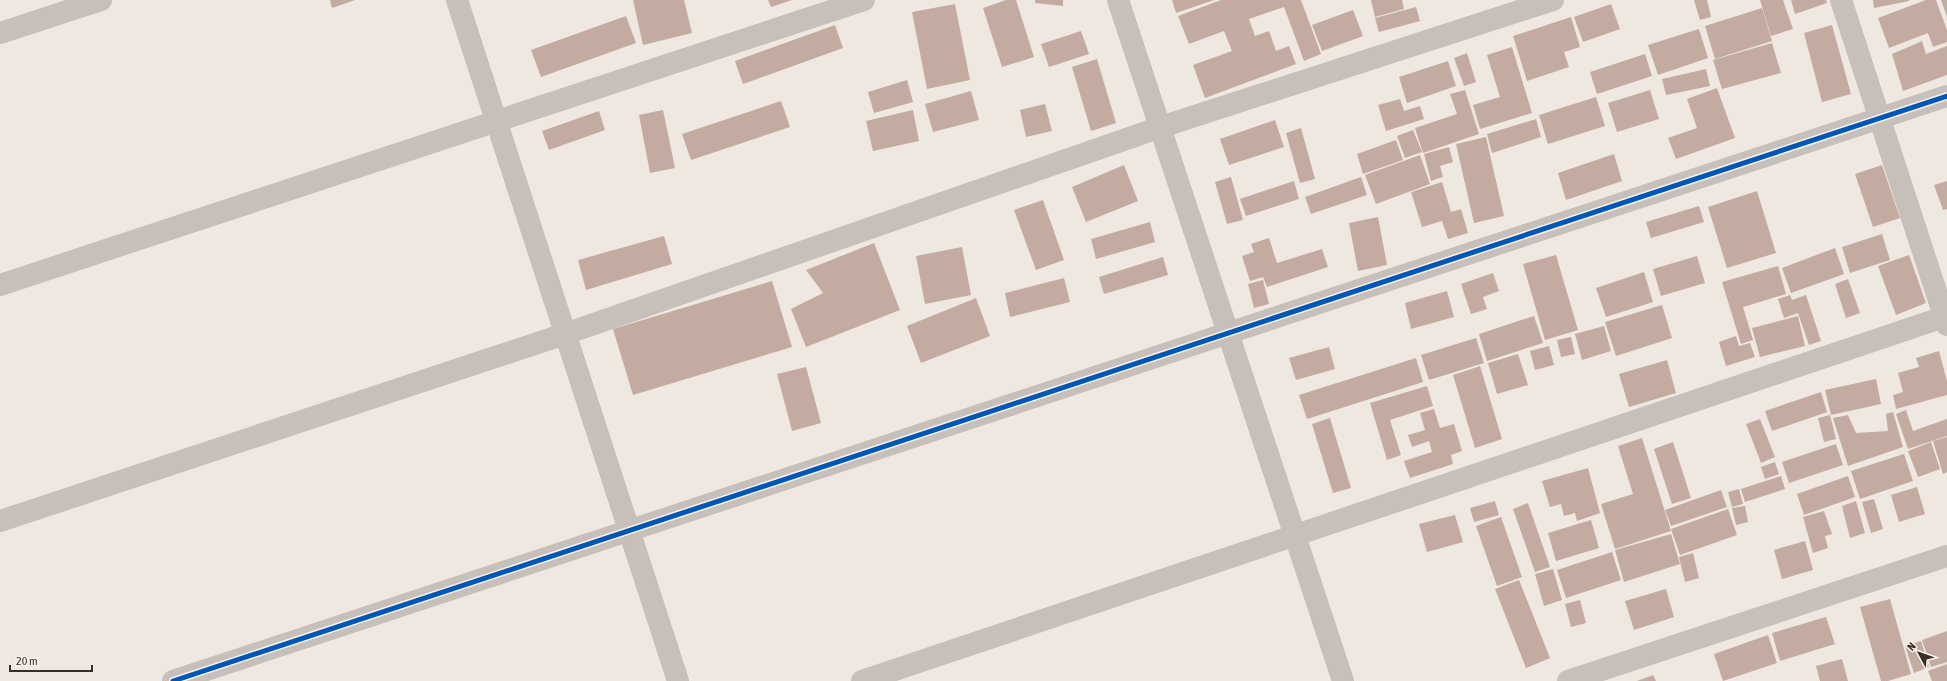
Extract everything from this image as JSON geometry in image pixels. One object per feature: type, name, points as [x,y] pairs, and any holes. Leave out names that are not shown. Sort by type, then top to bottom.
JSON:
[{"type":"street","points":[[0,33],[101,0]]},
{"type":"street","points":[[457,0],[678,681]]},
{"type":"street","points":[[0,285],[864,0]]},
{"type":"street","points":[[1118,0],[1343,681]]},
{"type":"street","points":[[0,521],[565,334],[1161,127],[1553,0]]},
{"type":"street","points":[[862,681],[1295,535],[1946,319],[1841,0]]},
{"type":"street","points":[[173,681],[1947,96]]},
{"type":"street","points":[[1568,681],[1947,556]]},
{"type":"building","points":[[330,0],[355,0],[332,8]]},
{"type":"building","points":[[633,0],[684,0],[692,33],[643,45]]},
{"type":"building","points":[[768,0],[792,0],[771,7]]},
{"type":"building","points":[[1006,0],[1016,0],[1034,57],[1002,67],[983,8]]},
{"type":"building","points":[[1035,0],[1063,0],[1063,6],[1035,3]]},
{"type":"building","points":[[1172,0],[1214,0],[1176,13]]},
{"type":"building","points":[[1221,0],[1301,0],[1321,54],[1304,61],[1284,7],[1249,19],[1255,36],[1269,31],[1276,51],[1289,46],[1296,64],[1205,98],[1193,65],[1232,51],[1224,31],[1189,44],[1178,16]]},
{"type":"building","points":[[1371,0],[1402,0],[1404,9],[1375,17]]},
{"type":"building","points":[[1694,0],[1707,0],[1711,17],[1700,20]]},
{"type":"building","points":[[1760,0],[1783,0],[1793,29],[1771,36]]},
{"type":"building","points":[[1791,0],[1826,0],[1827,3],[1795,14]]},
{"type":"building","points":[[1873,0],[1909,0],[1909,1],[1874,8]]},
{"type":"building","points":[[1926,0],[1936,0],[1947,30],[1947,42],[1933,47],[1928,33],[1889,48],[1878,18]]},
{"type":"building","points":[[1941,0],[1947,0],[1947,17]]},
{"type":"building","points":[[955,4],[970,80],[927,89],[912,12]]},
{"type":"building","points":[[1611,4],[1620,29],[1583,42],[1574,17]]},
{"type":"building","points":[[1416,7],[1420,21],[1379,32],[1375,18]]},
{"type":"building","points":[[1762,8],[1772,41],[1715,59],[1705,26]]},
{"type":"building","points":[[1353,10],[1363,36],[1322,51],[1312,25]]},
{"type":"building","points":[[626,16],[636,43],[541,77],[531,50]]},
{"type":"building","points":[[1571,17],[1580,47],[1564,52],[1569,67],[1527,81],[1513,36]]},
{"type":"building","points":[[835,25],[843,48],[743,84],[735,61]]},
{"type":"building","points":[[1832,25],[1851,94],[1822,102],[1804,33]]},
{"type":"building","points":[[1699,29],[1708,58],[1658,75],[1648,45]]},
{"type":"building","points":[[1081,31],[1089,54],[1049,67],[1041,44]]},
{"type":"building","points":[[1922,41],[1926,54],[1947,46],[1947,75],[1903,91],[1892,54]]},
{"type":"building","points":[[1772,43],[1781,73],[1722,89],[1713,60]]},
{"type":"building","points":[[1512,47],[1532,113],[1480,129],[1473,105],[1500,97],[1487,55]]},
{"type":"building","points":[[1467,53],[1476,82],[1464,86],[1454,58]]},
{"type":"building","points":[[1645,54],[1652,76],[1597,94],[1590,72]]},
{"type":"building","points":[[1097,59],[1116,123],[1091,131],[1072,67]]},
{"type":"building","points":[[1448,61],[1456,86],[1407,103],[1399,77]]},
{"type":"building","points":[[1706,69],[1710,86],[1666,95],[1662,79]]},
{"type":"building","points":[[907,80],[913,102],[874,113],[868,92]]},
{"type":"building","points":[[1717,88],[1735,138],[1676,159],[1668,138],[1697,128],[1687,99]]},
{"type":"building","points":[[1465,90],[1479,134],[1423,153],[1415,128],[1457,114],[1450,94]]},
{"type":"building","points":[[1650,90],[1659,119],[1617,132],[1608,103]]},
{"type":"building","points":[[971,91],[979,120],[933,132],[925,104]]},
{"type":"building","points":[[1596,97],[1605,126],[1548,144],[1539,115]]},
{"type":"building","points":[[1400,99],[1404,111],[1420,106],[1424,119],[1386,131],[1378,105]]},
{"type":"building","points":[[781,101],[790,127],[691,160],[682,134]]},
{"type":"building","points":[[1045,104],[1052,131],[1026,137],[1020,110]]},
{"type":"building","points":[[663,110],[675,168],[650,173],[639,115]]},
{"type":"building","points":[[913,110],[919,141],[873,151],[866,121]]},
{"type":"building","points":[[599,111],[605,130],[549,150],[542,131]]},
{"type":"building","points":[[1536,119],[1541,137],[1492,153],[1487,134]]},
{"type":"building","points":[[1275,120],[1284,147],[1229,165],[1220,139]]},
{"type":"building","points":[[1301,128],[1315,179],[1300,183],[1286,133]]},
{"type":"building","points":[[1413,130],[1422,152],[1405,158],[1397,136]]},
{"type":"building","points":[[1486,137],[1504,216],[1474,223],[1456,144]]},
{"type":"building","points":[[1396,140],[1403,160],[1363,174],[1357,154]]},
{"type":"building","points":[[1449,147],[1453,162],[1440,166],[1443,177],[1431,181],[1424,154]]},
{"type":"building","points":[[1614,154],[1622,181],[1566,200],[1558,173]]},
{"type":"building","points":[[1420,155],[1430,184],[1376,204],[1365,175]]},
{"type":"building","points":[[1124,165],[1138,201],[1086,222],[1072,187]]},
{"type":"building","points":[[1882,165],[1900,218],[1873,227],[1855,174]]},
{"type":"building","points":[[1231,177],[1243,220],[1227,224],[1215,182]]},
{"type":"building","points":[[1361,177],[1367,195],[1311,214],[1305,197]]},
{"type":"building","points":[[1294,181],[1299,199],[1246,216],[1240,199]]},
{"type":"building","points":[[1947,181],[1947,209],[1943,210],[1934,185]]},
{"type":"building","points":[[1442,182],[1451,212],[1461,209],[1468,233],[1448,239],[1442,221],[1422,227],[1411,192]]},
{"type":"building","points":[[1757,191],[1776,253],[1727,268],[1708,207]]},
{"type":"building","points":[[1043,200],[1064,260],[1036,270],[1014,210]]},
{"type":"building","points":[[1699,206],[1704,222],[1651,238],[1646,222]]},
{"type":"building","points":[[1378,217],[1387,265],[1358,271],[1349,223]]},
{"type":"building","points":[[1150,222],[1155,242],[1096,259],[1091,239]]},
{"type":"building","points":[[1882,234],[1890,260],[1850,273],[1842,247]]},
{"type":"building","points":[[664,236],[672,264],[586,290],[578,260]]},
{"type":"building","points":[[1269,238],[1277,263],[1322,249],[1328,267],[1267,287],[1263,277],[1250,281],[1242,256],[1254,252],[1251,244]]},
{"type":"building","points":[[874,243],[900,310],[806,347],[791,309],[823,293],[806,270]]},
{"type":"building","points":[[962,247],[971,295],[925,304],[916,256]]},
{"type":"building","points":[[1835,248],[1844,274],[1791,293],[1782,268]]},
{"type":"building","points":[[1556,255],[1578,330],[1545,340],[1523,264]]},
{"type":"building","points":[[1909,255],[1926,303],[1896,315],[1878,266]]},
{"type":"building","points":[[1697,256],[1705,283],[1661,296],[1653,269]]},
{"type":"building","points":[[1163,257],[1168,275],[1104,294],[1099,277]]},
{"type":"building","points":[[1778,266],[1786,294],[1743,307],[1753,340],[1741,344],[1722,282]]},
{"type":"building","points":[[1644,272],[1653,302],[1606,317],[1596,288]]},
{"type":"building","points":[[1493,273],[1499,291],[1483,297],[1487,309],[1471,314],[1461,284]]},
{"type":"building","points":[[1064,278],[1070,302],[1010,317],[1005,293]]},
{"type":"building","points":[[1848,279],[1860,313],[1846,318],[1835,284]]},
{"type":"building","points":[[1263,280],[1269,304],[1254,308],[1248,284]]},
{"type":"building","points":[[772,281],[792,347],[633,395],[613,329]]},
{"type":"building","points":[[1447,291],[1454,317],[1411,329],[1405,303]]},
{"type":"building","points":[[1790,295],[1792,300],[1806,295],[1821,341],[1809,345],[1798,313],[1784,318],[1778,299]]},
{"type":"building","points":[[976,298],[990,336],[921,363],[907,326]]},
{"type":"building","points":[[1662,305],[1672,338],[1616,356],[1605,322]]},
{"type":"building","points":[[1534,316],[1543,343],[1487,361],[1479,334]]},
{"type":"building","points":[[1798,316],[1805,346],[1760,357],[1752,328]]},
{"type":"building","points":[[1604,326],[1611,351],[1582,360],[1575,334]]},
{"type":"building","points":[[1736,336],[1739,346],[1750,343],[1755,357],[1726,366],[1719,342]]},
{"type":"building","points":[[1571,337],[1575,354],[1561,357],[1557,340]]},
{"type":"building","points":[[1476,338],[1484,363],[1429,380],[1421,355]]},
{"type":"building","points":[[1549,346],[1554,365],[1535,370],[1530,351]]},
{"type":"building","points":[[1329,347],[1335,369],[1296,380],[1289,358]]},
{"type":"building","points":[[1939,351],[1947,381],[1947,395],[1896,409],[1893,395],[1903,392],[1898,373],[1919,367],[1916,358]]},
{"type":"building","points":[[1518,354],[1528,385],[1497,394],[1488,363]]},
{"type":"building","points":[[1416,358],[1423,382],[1307,419],[1299,395]]},
{"type":"building","points":[[1667,360],[1676,393],[1629,407],[1619,374]]},
{"type":"building","points":[[1480,366],[1502,439],[1475,448],[1453,375]]},
{"type":"building","points":[[806,367],[821,423],[792,431],[777,374]]},
{"type":"building","points":[[1876,379],[1881,404],[1831,415],[1825,390]]},
{"type":"building","points":[[1427,386],[1433,406],[1390,420],[1401,455],[1387,460],[1370,403]]},
{"type":"building","points":[[1821,392],[1827,412],[1772,431],[1765,411]]},
{"type":"building","points":[[1434,409],[1440,428],[1454,424],[1462,451],[1451,455],[1453,464],[1410,478],[1404,461],[1432,452],[1429,441],[1412,447],[1408,435],[1425,430],[1420,413]]},
{"type":"building","points":[[1906,410],[1913,431],[1947,419],[1947,436],[1908,449],[1896,414]]},
{"type":"building","points":[[1893,412],[1903,447],[1848,466],[1833,418],[1848,415],[1856,433],[1888,431],[1886,414]]},
{"type":"building","points":[[1830,415],[1836,439],[1824,442],[1818,418]]},
{"type":"building","points":[[1330,418],[1351,488],[1333,493],[1312,424]]},
{"type":"building","points":[[1760,419],[1775,457],[1761,463],[1746,424]]},
{"type":"building","points":[[1947,437],[1947,472],[1943,474],[1933,441]]},
{"type":"building","points":[[1642,438],[1671,531],[1615,549],[1601,504],[1633,494],[1618,446]]},
{"type":"building","points":[[1673,442],[1691,498],[1672,504],[1654,449]]},
{"type":"building","points":[[1931,442],[1940,469],[1918,477],[1908,451]]},
{"type":"building","points":[[1836,444],[1843,465],[1789,483],[1782,462]]},
{"type":"building","points":[[1904,454],[1913,481],[1860,499],[1851,471]]},
{"type":"building","points":[[1775,462],[1779,474],[1765,479],[1761,467]]},
{"type":"building","points":[[1588,468],[1600,513],[1577,521],[1575,513],[1564,516],[1561,504],[1550,507],[1542,481]]},
{"type":"building","points":[[1781,476],[1785,489],[1745,502],[1741,489]]},
{"type":"building","points":[[1848,476],[1855,497],[1804,515],[1797,494]]},
{"type":"building","points":[[1917,487],[1925,514],[1899,522],[1891,495]]},
{"type":"building","points":[[1739,489],[1743,504],[1732,507],[1728,492]]},
{"type":"building","points":[[1721,490],[1727,507],[1671,526],[1665,510]]},
{"type":"building","points":[[1874,499],[1883,529],[1871,533],[1862,502]]},
{"type":"building","points":[[1495,501],[1499,515],[1474,522],[1470,508]]},
{"type":"building","points":[[1856,501],[1865,533],[1850,538],[1842,506]]},
{"type":"building","points":[[1528,503],[1550,567],[1535,572],[1513,509]]},
{"type":"building","points":[[1745,506],[1748,522],[1736,525],[1732,508]]},
{"type":"building","points":[[1728,509],[1737,535],[1680,555],[1671,529]]},
{"type":"building","points":[[1824,511],[1832,534],[1825,536],[1828,548],[1813,553],[1803,517]]},
{"type":"building","points":[[1455,515],[1463,542],[1427,552],[1419,524]]},
{"type":"building","points":[[1501,517],[1522,577],[1497,586],[1476,526]]},
{"type":"building","points":[[1591,520],[1599,548],[1556,561],[1548,533]]},
{"type":"building","points":[[1671,534],[1680,564],[1624,582],[1615,550]]},
{"type":"building","points":[[1805,541],[1813,570],[1782,579],[1774,550]]},
{"type":"building","points":[[1612,552],[1621,580],[1566,598],[1557,570]]},
{"type":"building","points":[[1693,553],[1699,578],[1685,582],[1679,557]]},
{"type":"building","points":[[1553,569],[1562,600],[1544,606],[1535,574]]},
{"type":"building","points":[[1519,580],[1550,658],[1526,668],[1495,589]]},
{"type":"building","points":[[1666,589],[1674,617],[1634,630],[1625,601]]},
{"type":"building","points":[[1890,599],[1911,674],[1888,681],[1881,681],[1860,607]]},
{"type":"building","points":[[1580,600],[1586,623],[1571,627],[1565,604]]},
{"type":"building","points":[[1826,617],[1835,644],[1780,661],[1772,633]]},
{"type":"building","points":[[1947,631],[1947,662],[1931,667],[1922,640]]},
{"type":"building","points":[[1768,635],[1777,663],[1723,681],[1714,654]]},
{"type":"building","points":[[1921,641],[1929,667],[1914,673],[1905,646]]},
{"type":"building","points":[[1842,659],[1848,681],[1820,681],[1816,666]]},
{"type":"building","points":[[1947,664],[1947,681],[1932,681],[1928,671]]},
{"type":"building","points":[[1653,675],[1656,681],[1637,681]]},
{"type":"cycle path","points":[[173,681],[1947,96]]}]
